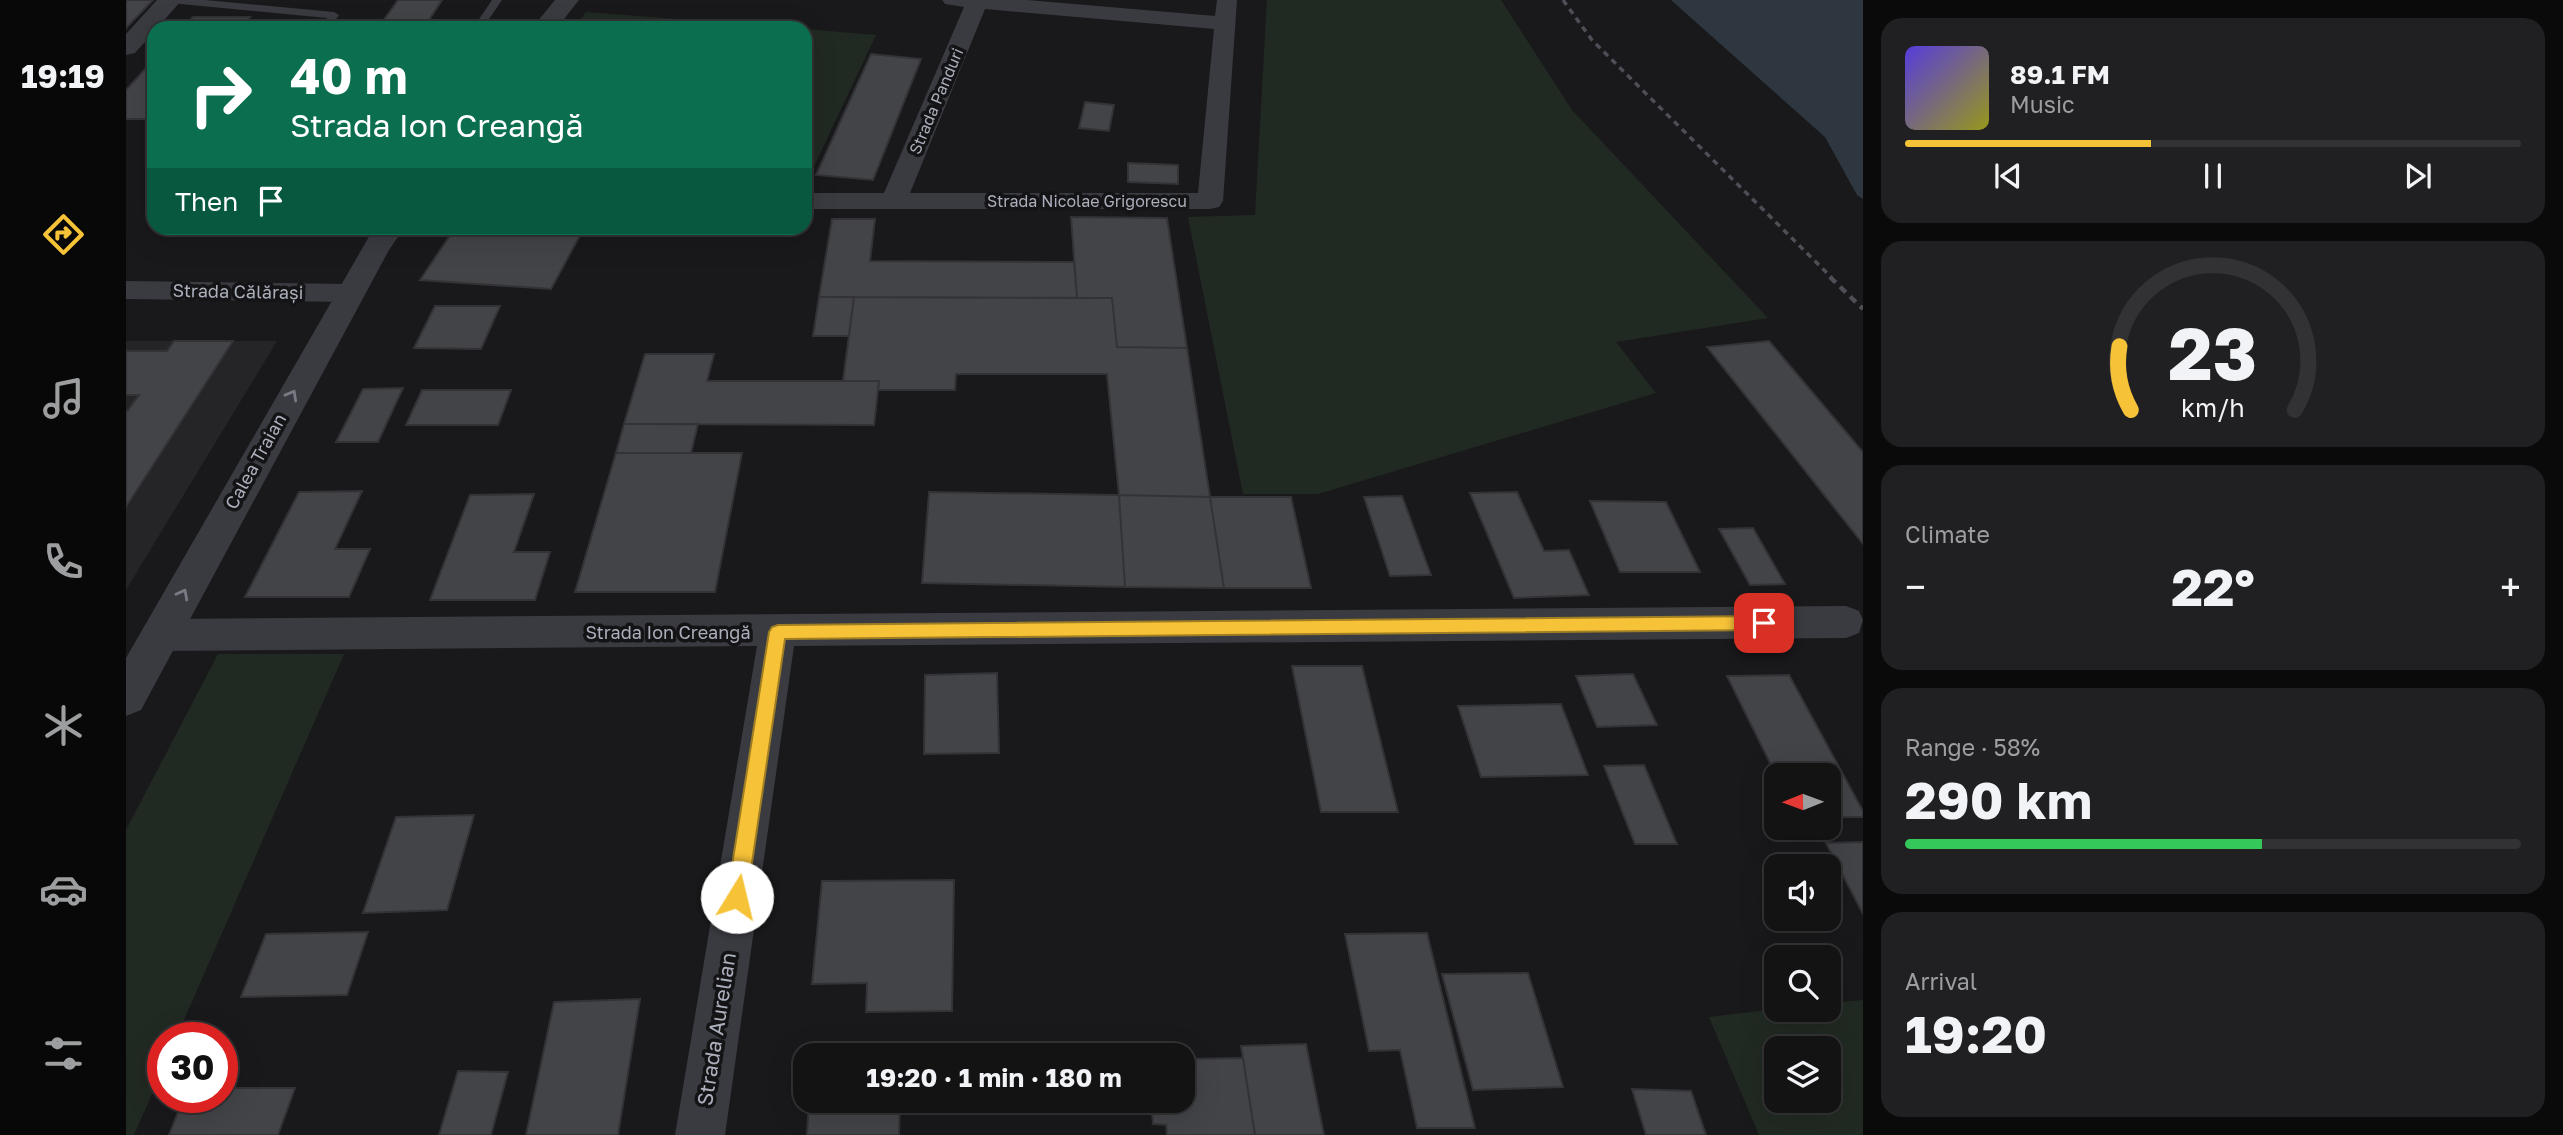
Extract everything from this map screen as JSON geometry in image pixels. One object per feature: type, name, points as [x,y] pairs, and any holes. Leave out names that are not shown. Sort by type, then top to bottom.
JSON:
[{"type":"street","points":[[151,21],[170,0]]},
{"type":"street","points":[[550,21],[567,0]]},
{"type":"street","points":[[952,0],[1225,11]]},
{"type":"street","name":"Strada Panduri","points":[[893,202],[978,1]]},
{"type":"street","name":"Strada Nicolae Grigorescu","points":[[812,201],[1210,201],[1225,11]]},
{"type":"street","points":[[126,48],[147,25]]},
{"type":"street","name":"Calea Traian","points":[[126,697],[221,521],[349,293],[385,235]]},
{"type":"street","name":"Strada Călărași","points":[[126,290],[349,293]]},
{"type":"street","name":"Strada Ion Creangă","points":[[161,635],[1846,622]]},
{"type":"street","name":"Strada Aurelian","points":[[700,1135],[778,632]]},
{"type":"lane","points":[[170,0],[334,15],[329,21]]},
{"type":"lane","points":[[483,21],[497,0]]},
{"type":"shaded area","points":[[1267,0],[1501,0],[1572,110],[1768,318],[1616,342],[1656,393],[1318,494],[1243,494],[1188,217],[1255,215]]},
{"type":"shaded area","points":[[1671,0],[1863,0],[1863,199],[1857,195],[1825,137]]},
{"type":"shaded area","points":[[586,12],[702,21],[579,21]]},
{"type":"shaded area","points":[[812,30],[876,35],[812,171]]},
{"type":"shaded area","points":[[126,341],[277,341],[126,590]]},
{"type":"shaded area","points":[[218,654],[344,654],[183,1022],[147,1022],[147,1105],[134,1135],[126,1135],[126,830]]},
{"type":"shaded area","points":[[1863,1000],[1863,1135],[1759,1135],[1709,1017],[1764,1010],[1764,1022],[1841,1022],[1841,1002]]},
{"type":"building","points":[[126,0],[153,0],[126,28]]},
{"type":"building","points":[[398,0],[442,0],[428,21],[383,21]]},
{"type":"building","points":[[193,17],[250,17],[247,21],[189,21]]},
{"type":"building","points":[[871,54],[921,59],[873,180],[816,175]]},
{"type":"building","points":[[147,67],[147,119],[126,119],[126,90]]},
{"type":"building","points":[[1085,102],[1114,105],[1109,131],[1079,128]]},
{"type":"building","points":[[1128,163],[1178,165],[1178,184],[1128,182]]},
{"type":"building","points":[[1071,217],[1167,218],[1187,348],[1117,347],[1112,298],[1077,298]]},
{"type":"building","points":[[832,219],[875,219],[870,261],[1074,262],[1077,298],[819,297]]},
{"type":"building","points":[[450,235],[580,235],[551,289],[420,280]]},
{"type":"building","points":[[819,297],[854,297],[849,336],[813,336]]},
{"type":"building","points":[[854,297],[1112,298],[1117,347],[1187,348],[1210,497],[1119,495],[1107,374],[956,374],[955,390],[878,390],[879,381],[843,381]]},
{"type":"building","points":[[435,306],[500,306],[481,349],[414,348]]},
{"type":"building","points":[[174,341],[233,341],[126,507],[126,413],[139,395],[126,395],[126,351],[167,351]]},
{"type":"building","points":[[1769,341],[1863,452],[1863,544],[1707,347]]},
{"type":"building","points":[[645,354],[714,354],[707,381],[879,381],[874,425],[624,424]]},
{"type":"building","points":[[403,388],[378,442],[336,442],[363,389]]},
{"type":"building","points":[[422,390],[511,390],[498,425],[406,425]]},
{"type":"building","points":[[624,424],[698,424],[691,453],[616,453]]},
{"type":"building","points":[[616,453],[742,453],[715,592],[575,592]]},
{"type":"building","points":[[362,491],[335,549],[370,549],[349,597],[245,597],[299,492]]},
{"type":"building","points":[[929,492],[1119,495],[1125,587],[922,583]]},
{"type":"building","points":[[1517,492],[1544,551],[1569,550],[1589,595],[1514,598],[1470,493]]},
{"type":"building","points":[[534,494],[514,552],[550,552],[535,600],[430,600],[470,495]]},
{"type":"building","points":[[1119,495],[1210,497],[1224,588],[1125,587]]},
{"type":"building","points":[[1402,496],[1431,575],[1390,576],[1364,497]]},
{"type":"building","points":[[1210,497],[1291,497],[1311,588],[1224,588]]},
{"type":"building","points":[[1590,501],[1666,502],[1700,572],[1620,572]]},
{"type":"building","points":[[1753,528],[1785,584],[1750,585],[1719,529]]},
{"type":"building","points":[[1292,666],[1362,666],[1398,812],[1321,812]]},
{"type":"building","points":[[997,673],[999,753],[924,754],[925,675]]},
{"type":"building","points":[[1633,674],[1657,725],[1597,727],[1576,676]]},
{"type":"building","points":[[1789,675],[1837,763],[1770,763],[1727,676]]},
{"type":"building","points":[[1561,704],[1588,775],[1481,777],[1458,706]]},
{"type":"building","points":[[1644,765],[1677,844],[1635,844],[1604,766]]},
{"type":"building","points":[[1841,771],[1863,811],[1863,817],[1841,817]]},
{"type":"building","points":[[474,815],[447,910],[363,913],[396,817]]},
{"type":"building","points":[[1863,842],[1863,914],[1841,872],[1841,854],[1832,854],[1826,843]]},
{"type":"building","points":[[954,880],[952,1011],[866,1012],[867,983],[812,984],[822,881]]},
{"type":"building","points":[[368,932],[347,995],[241,997],[266,934]]},
{"type":"building","points":[[1427,933],[1475,1128],[1417,1128],[1400,1050],[1369,1051],[1345,934]]},
{"type":"building","points":[[1528,973],[1563,1087],[1473,1090],[1442,974]]},
{"type":"building","points":[[640,999],[618,1135],[526,1135],[554,1002]]},
{"type":"building","points":[[1306,1044],[1324,1135],[1255,1135],[1241,1046]]},
{"type":"building","points":[[1243,1058],[1255,1135],[1167,1135],[1166,1125],[1153,1124],[1152,1113],[1195,1113],[1195,1059]]},
{"type":"building","points":[[458,1071],[508,1072],[491,1135],[439,1135]]},
{"type":"building","points":[[238,1088],[295,1088],[278,1135],[169,1135],[178,1113],[238,1113]]},
{"type":"building","points":[[1632,1089],[1691,1091],[1706,1135],[1646,1135]]},
{"type":"building","points":[[808,1113],[900,1113],[899,1135],[807,1135]]},
{"type":"railway","points":[[1563,0],[1592,40],[1832,278]]},
{"type":"railway","points":[[1830,277],[1863,309]]},
{"type":"route","points":[[737,897],[778,632],[1764,623]]}]
